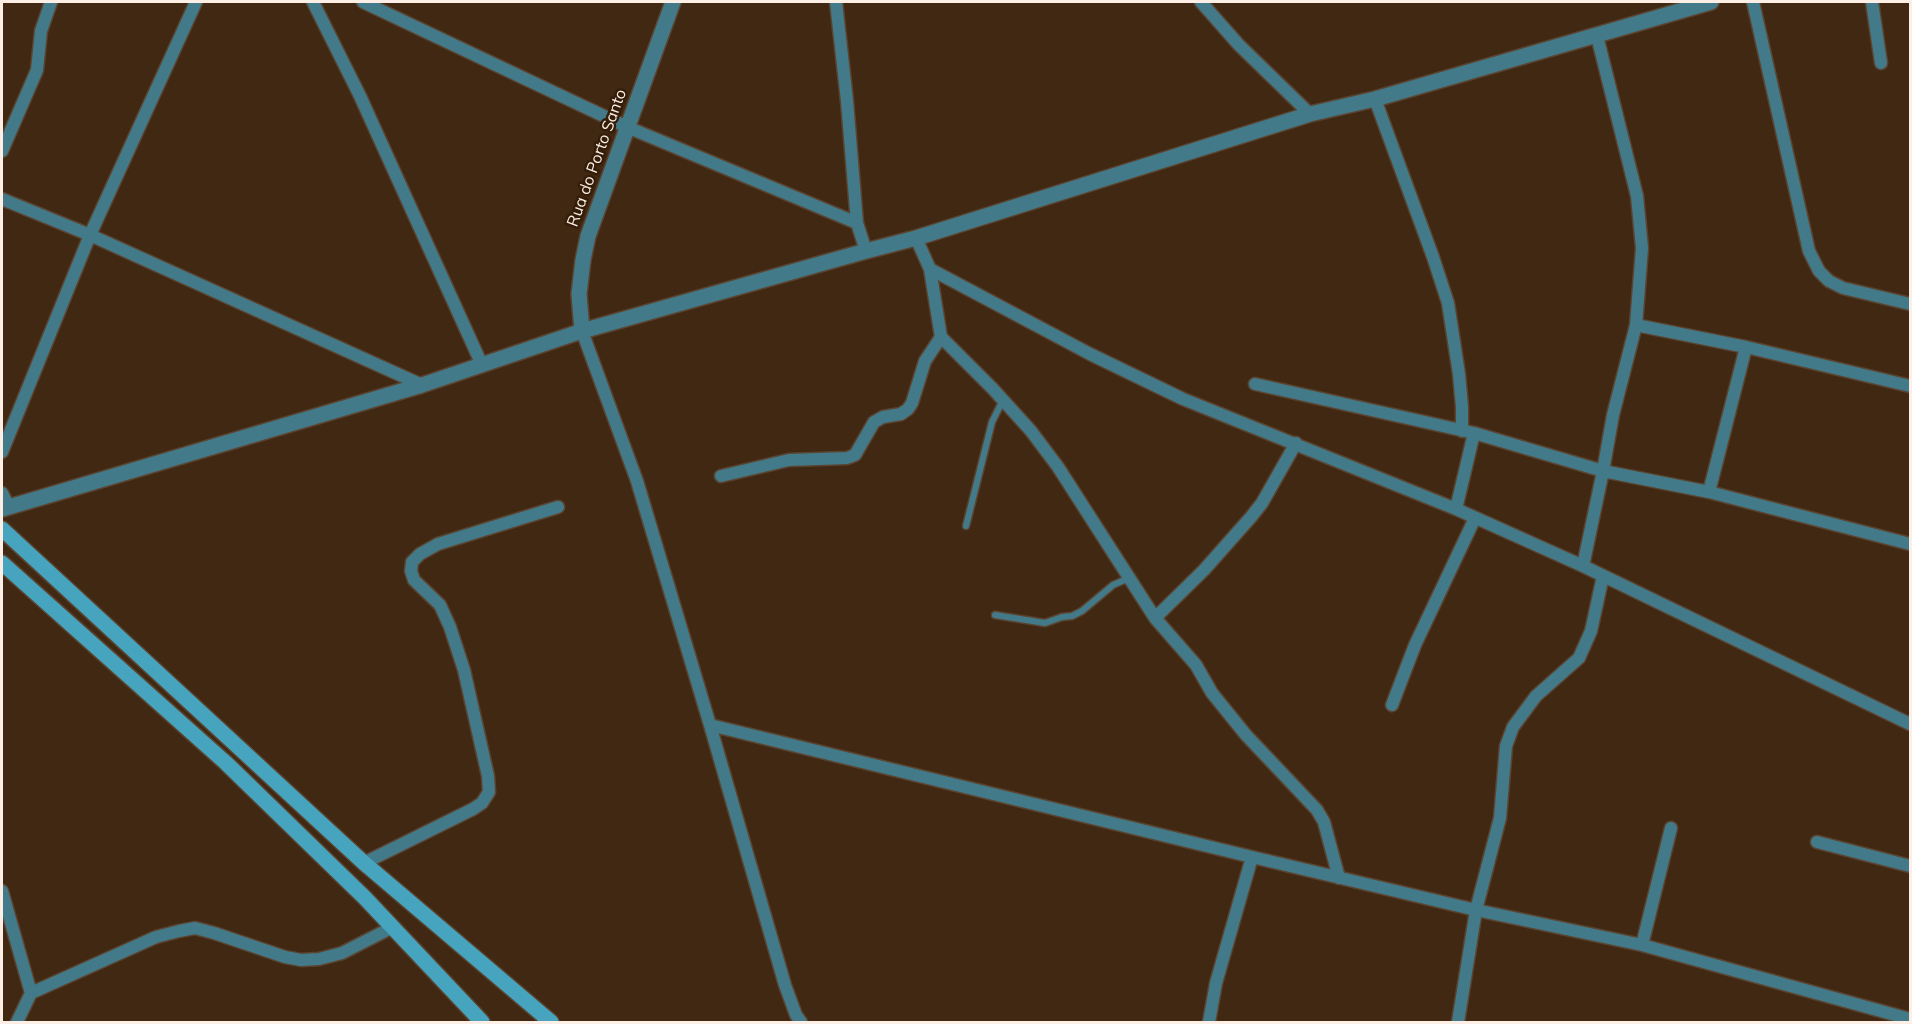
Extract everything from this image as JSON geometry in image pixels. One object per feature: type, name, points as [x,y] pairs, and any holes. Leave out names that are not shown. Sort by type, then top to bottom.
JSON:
[{"type":"main road","points":[[2,529],[364,863],[551,1023]]},
{"type":"main road","points":[[2,563],[226,763],[393,927],[482,1023]]},
{"type":"street","points":[[2,151],[37,70],[41,31],[51,2]]},
{"type":"street","points":[[2,452],[90,234],[196,2]]},
{"type":"street","points":[[313,2],[360,96],[482,365]]},
{"type":"street","points":[[363,2],[627,127],[857,223]]},
{"type":"street","name":"Rua do Porto Santo","points":[[582,331],[579,294],[588,236],[673,2]]},
{"type":"street","points":[[836,2],[857,223],[866,250]]},
{"type":"street","points":[[1201,2],[1239,45],[1310,114]]},
{"type":"street","points":[[4,503],[422,385],[582,331],[866,250],[916,238],[1310,114],[1375,99],[1711,2]]},
{"type":"street","points":[[1753,2],[1809,251],[1819,271],[1829,281],[1843,288],[1911,304]]},
{"type":"street","points":[[1872,2],[1881,63]]},
{"type":"street","points":[[1583,566],[1615,406],[1636,324],[1642,248],[1637,196],[1597,36]]},
{"type":"street","points":[[1375,99],[1448,303],[1462,407],[1468,432],[1456,509]]},
{"type":"street","points":[[2,199],[90,234],[422,385]]},
{"type":"street","points":[[916,238],[930,269],[941,338],[993,389],[1031,431],[1058,467],[1155,618],[1196,665],[1212,693],[1232,718],[1317,810],[1324,822],[1339,878]]},
{"type":"street","points":[[930,269],[1090,354],[1183,399],[1456,509],[1583,566],[1911,724]]},
{"type":"street","points":[[1636,324],[1911,386]]},
{"type":"street","points":[[582,331],[637,482],[785,985],[795,1015],[801,1023]]},
{"type":"street","points":[[721,476],[789,460],[855,456],[874,422],[883,417],[901,414],[908,409],[925,361],[941,338]]},
{"type":"street","points":[[1710,492],[1746,347]]},
{"type":"street","points":[[1255,384],[1468,432],[1603,471],[1710,492],[1911,544]]},
{"type":"street","points":[[1155,618],[1197,577],[1251,517],[1262,503],[1296,443]]},
{"type":"street","points":[[364,863],[473,809],[482,803],[489,792],[488,776],[464,670],[450,627],[440,605],[414,580],[411,571],[412,562],[420,554],[438,544],[558,507]]},
{"type":"street","points":[[1392,705],[1415,645],[1474,518]]},
{"type":"street","points":[[1458,1023],[1476,910],[1500,818],[1506,746],[1513,727],[1536,696],[1579,658],[1591,630],[1603,576]]},
{"type":"street","points":[[710,725],[1339,878],[1642,945],[1911,1019]]},
{"type":"street","points":[[1642,945],[1671,828]]},
{"type":"street","points":[[1817,842],[1911,866]]},
{"type":"street","points":[[1209,1023],[1216,983],[1252,857]]},
{"type":"street","points":[[2,891],[31,993]]},
{"type":"street","points":[[17,1023],[31,993],[156,937],[179,931],[195,928],[301,960],[319,959],[342,952],[393,927]]},
{"type":"lane","points":[[966,526],[992,422],[1003,400]]},
{"type":"lane","points":[[995,615],[1045,623],[1072,616],[1082,611],[1113,585],[1130,578]]}]
